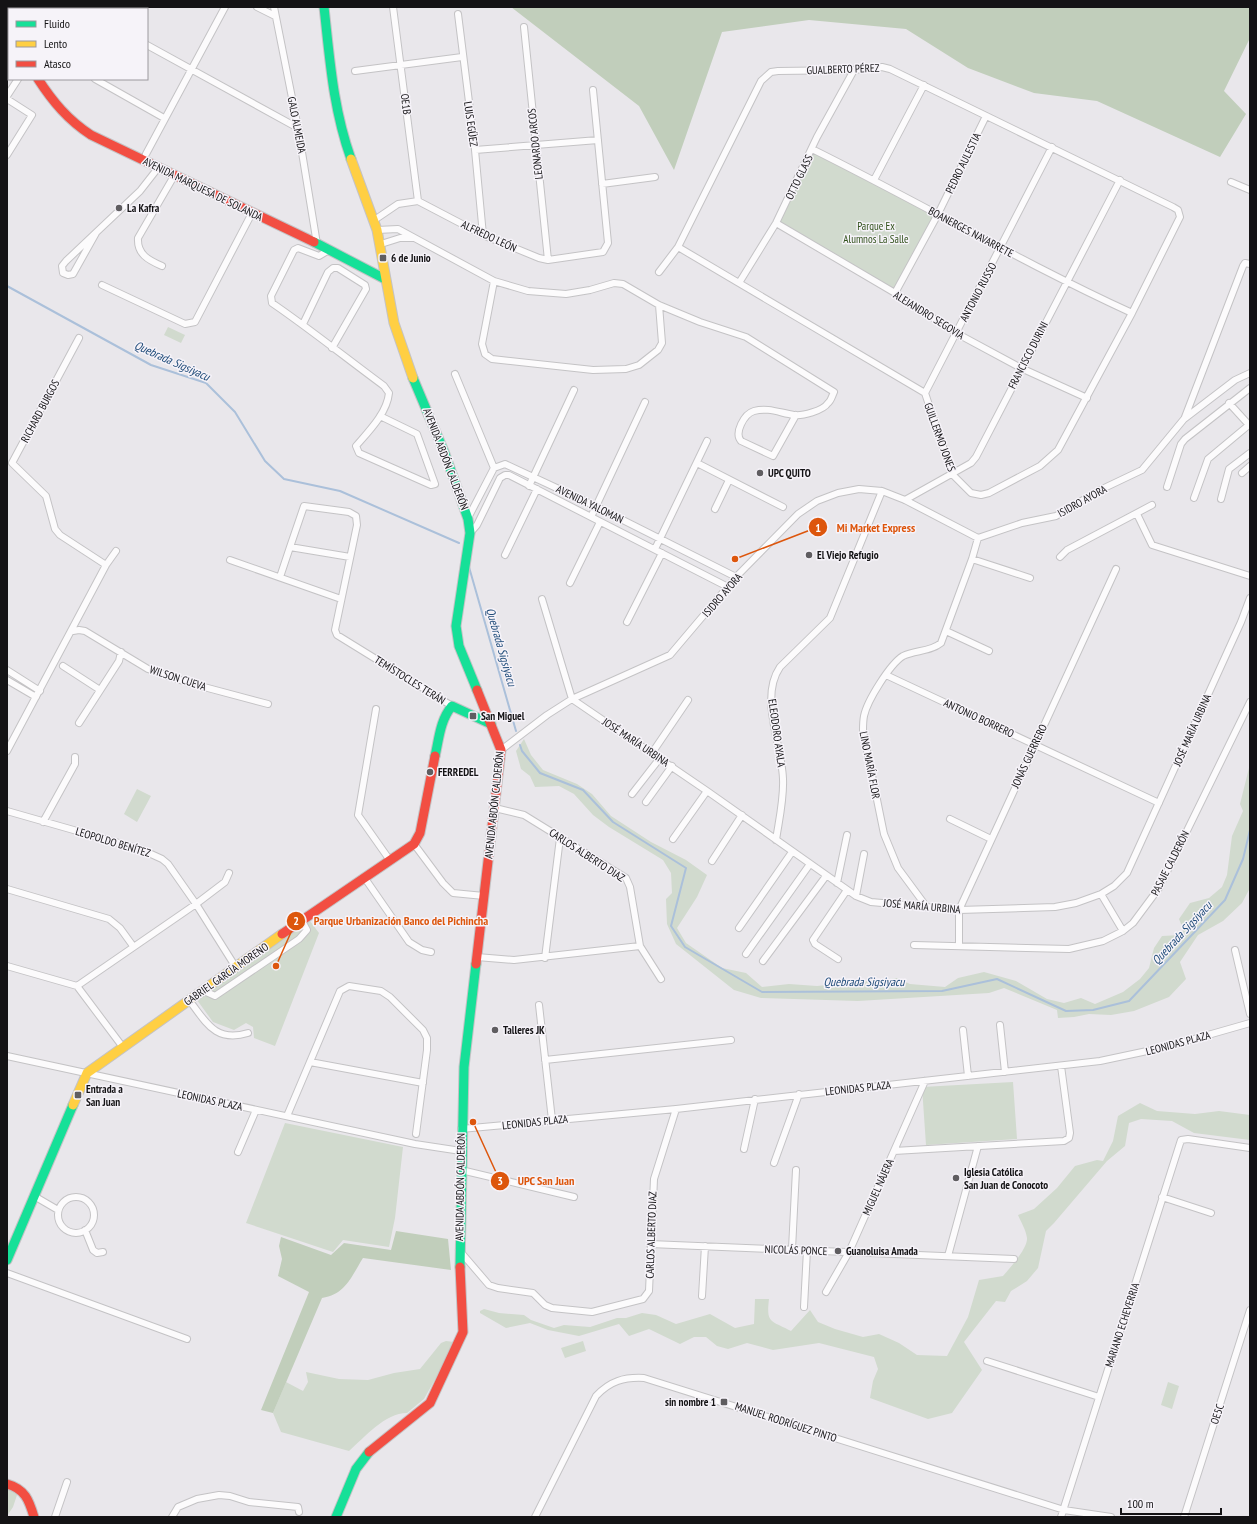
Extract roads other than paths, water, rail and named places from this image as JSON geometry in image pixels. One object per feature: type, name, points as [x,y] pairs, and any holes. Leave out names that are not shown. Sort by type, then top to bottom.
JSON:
[{"type":"street","points":[[146,154],[225,7]]},
{"type":"street","points":[[257,7],[275,16]]},
{"type":"street","name":"GALO ALMEIDA","points":[[274,7],[298,128],[317,244]]},
{"type":"street","name":"AVENIDA ABDÓN CALDERÓN","points":[[324,7],[335,103],[341,131],[381,244],[385,279],[394,323],[404,355],[445,454],[468,518],[470,533],[456,634],[501,750],[464,1067],[461,1129],[459,1250],[463,1332],[430,1403],[422,1411],[365,1455],[360,1462],[336,1517]]},
{"type":"street","name":"OE1B","points":[[393,7],[418,201]]},
{"type":"street","name":"LUIS EGÜEZ","points":[[458,14],[462,57],[475,150],[483,235]]},
{"type":"street","name":"LEONARDO ARCOS","points":[[524,28],[548,260]]},
{"type":"street","points":[[148,46],[298,128]]},
{"type":"street","points":[[355,71],[462,57]]},
{"type":"street","name":"GUALBERTO PÉREZ","points":[[659,272],[678,247],[765,76],[771,72],[778,71],[854,70],[877,68],[890,69],[1173,207],[1178,210],[1180,217]]},
{"type":"street","name":"OTTO GLASS","points":[[739,283],[776,223],[812,149],[854,70]]},
{"type":"street","points":[[7,155],[32,114],[7,98],[17,80]]},
{"type":"street","name":"AVENIDA MARQUESA DE SOLANDA","points":[[39,80],[58,109],[73,124],[174,176],[317,244],[385,279]]},
{"type":"street","points":[[97,80],[164,118]]},
{"type":"street","points":[[874,180],[924,85]]},
{"type":"street","points":[[593,90],[602,184],[656,177]]},
{"type":"street","name":"PEDRO AULESTIA","points":[[895,293],[938,214],[986,116]]},
{"type":"street","points":[[475,150],[598,140]]},
{"type":"street","name":"ANTONIO RUSSO","points":[[925,393],[1052,147]]},
{"type":"street","name":"BOANERGES NAVARRETE","points":[[812,149],[874,180],[1065,283],[1132,313]]},
{"type":"street","points":[[96,233],[73,274],[68,275],[63,273],[62,266],[66,261],[140,191],[158,168]]},
{"type":"street","points":[[162,266],[149,260],[142,254],[137,247],[138,238],[174,176]]},
{"type":"street","name":"FRANCISCO DURINI","points":[[905,500],[971,463],[976,457],[1065,283],[1120,180]]},
{"type":"street","points":[[1231,182],[1250,190]]},
{"type":"street","name":"ALFREDO LEÓN","points":[[418,201],[483,235],[526,253],[548,260],[600,254],[606,250],[608,243],[602,184]]},
{"type":"street","points":[[375,226],[398,204],[418,201]]},
{"type":"street","points":[[102,285],[185,324],[195,322],[252,213]]},
{"type":"street","name":"GUILLERMO JONES","points":[[678,247],[925,393],[952,474],[971,493],[981,495],[989,493],[1040,466],[1058,450],[1132,313],[1180,217]]},
{"type":"street","name":"ALEJANDRO SEGOVIA","points":[[776,223],[895,293],[956,333],[1021,368],[1087,398]]},
{"type":"street","points":[[375,226],[394,228],[494,281],[528,291],[566,294],[618,283],[623,284],[659,305],[700,322],[746,338],[834,392],[828,404],[816,411],[796,416],[772,410],[753,411],[746,416],[738,432],[738,438],[741,441],[773,456],[796,416]]},
{"type":"street","points":[[381,244],[400,238],[412,238]]},
{"type":"street","points":[[328,250],[319,256],[295,248],[271,296],[272,303],[303,324],[332,348],[384,386],[389,392],[380,416],[356,446],[359,453],[431,485],[435,484],[418,434],[380,416]]},
{"type":"street","points":[[1184,419],[1243,266],[1248,264]]},
{"type":"street","points":[[303,324],[328,272],[333,268],[338,268],[365,285],[366,289],[332,348]]},
{"type":"street","points":[[494,281],[482,344],[485,354],[492,359],[594,370],[626,369],[639,365],[658,350],[662,343],[659,305]]},
{"type":"street","name":"RICHARD BURGOS","points":[[79,338],[12,462],[46,496],[55,529],[60,535],[106,565]]},
{"type":"street","name":"ISIDRO AYORA","points":[[501,750],[547,715],[572,699],[670,655],[736,577],[798,514],[817,501],[838,493],[859,489],[882,490],[905,500],[978,538],[1022,522],[1056,516],[1100,490],[1142,470],[1184,419],[1235,380],[1250,373]]},
{"type":"street","points":[[455,374],[494,468],[468,518]]},
{"type":"street","points":[[1167,487],[1183,441],[1229,403],[1250,388]]},
{"type":"street","points":[[529,486],[574,390]]},
{"type":"street","points":[[591,517],[645,402]]},
{"type":"street","points":[[1194,498],[1208,459],[1249,425],[1229,403]]},
{"type":"street","points":[[655,549],[707,441]]},
{"type":"street","points":[[1221,499],[1229,469],[1250,453]]},
{"type":"street","points":[[697,463],[783,506]]},
{"type":"street","name":"AVENIDA YALOMAN","points":[[494,468],[505,464],[509,465],[596,506],[660,540],[736,577]]},
{"type":"street","points":[[1242,473],[1250,466]]},
{"type":"street","name":"AVENIDA YALOMAN","points":[[470,533],[477,525],[502,475],[509,475],[728,587]]},
{"type":"street","points":[[715,509],[729,480]]},
{"type":"street","points":[[505,555],[537,490]]},
{"type":"street","name":"ELEODORO AYALA","points":[[776,840],[783,780],[771,701],[774,675],[780,667],[830,618],[882,490]]},
{"type":"street","points":[[1060,557],[1067,550],[1152,505]]},
{"type":"street","points":[[230,560],[341,599],[358,520],[356,516],[349,512],[304,506],[280,577]]},
{"type":"street","points":[[1137,514],[1152,545],[1250,576]]},
{"type":"street","points":[[570,583],[600,522]]},
{"type":"street","name":"LINO MARÍA FLOR","points":[[926,906],[898,868],[884,834],[863,731],[866,708],[886,675],[897,661],[903,656],[938,645],[946,631],[978,538]]},
{"type":"street","points":[[290,547],[350,557]]},
{"type":"street","points":[[7,751],[73,631],[106,565],[116,551]]},
{"type":"street","points":[[627,622],[662,553]]},
{"type":"street","points":[[972,559],[1030,578]]},
{"type":"street","name":"JONÁS GUERRERO","points":[[959,946],[958,910],[1116,569]]},
{"type":"street","name":"JOSÉ MARÍA URBINA","points":[[572,699],[672,766],[856,896],[871,902],[958,910],[1055,907],[1076,903],[1101,894],[1114,886],[1129,870],[1242,622],[1250,598]]},
{"type":"street","name":"TEMÍSTOCLES TERÁN","points":[[341,599],[335,630],[337,635],[452,706],[491,724]]},
{"type":"street","points":[[542,599],[572,699]]},
{"type":"street","name":"WILSON CUEVA","points":[[73,631],[82,630],[148,669],[189,683],[268,704]]},
{"type":"street","points":[[946,631],[989,651]]},
{"type":"street","points":[[79,723],[119,661],[120,652]]},
{"type":"street","points":[[63,666],[100,690]]},
{"type":"street","points":[[7,670],[40,691]]},
{"type":"street","name":"ANTONIO BORRERO","points":[[886,675],[1159,803]]},
{"type":"street","points":[[7,680],[36,698]]},
{"type":"street","points":[[652,753],[688,700]]},
{"type":"street","name":"PASAJE CALDERÓN","points":[[914,945],[1069,949],[1103,941],[1123,931],[1133,923],[1159,888],[1250,702]]},
{"type":"street","points":[[452,706],[446,713],[441,726],[420,833],[414,844],[443,883],[453,893],[484,896]]},
{"type":"street","points":[[376,709],[358,815],[390,859]]},
{"type":"street","points":[[43,822],[75,764],[75,757]]},
{"type":"street","points":[[632,794],[660,758]]},
{"type":"street","points":[[646,802],[672,766]]},
{"type":"street","points":[[673,839],[707,791]]},
{"type":"street","name":"CARLOS ALBERTO DIAZ","points":[[495,808],[524,815],[626,878],[629,882],[640,946],[661,978]]},
{"type":"street","name":"LEOPOLDO BENÍTEZ","points":[[7,811],[140,849],[158,856],[168,864],[196,904],[235,966]]},
{"type":"street","points":[[712,861],[742,816]]},
{"type":"street","points":[[950,819],[991,839]]},
{"type":"street","points":[[837,883],[847,835]]},
{"type":"street","points":[[545,958],[560,838]]},
{"type":"street","name":"GABRIEL GARCÍA MORENO","points":[[7,1260],[87,1073],[122,1046],[235,966],[414,844]]},
{"type":"street","points":[[739,928],[792,852]]},
{"type":"street","points":[[856,896],[864,854]]},
{"type":"street","points":[[746,954],[810,864]]},
{"type":"street","points":[[77,986],[196,904],[225,882],[229,873]]},
{"type":"street","points":[[763,961],[826,876]]},
{"type":"street","points":[[364,877],[409,942],[422,950],[431,952]]},
{"type":"street","points":[[7,889],[109,918],[120,928],[133,946]]},
{"type":"street","points":[[838,959],[815,944],[813,940],[847,890]]},
{"type":"street","points":[[1101,894],[1123,931]]},
{"type":"street","points":[[202,990],[212,996],[215,996],[299,939],[307,930],[302,921]]},
{"type":"street","points":[[477,957],[510,960],[545,958],[640,946]]},
{"type":"street","points":[[1234,950],[1250,1014]]},
{"type":"street","points":[[7,966],[77,986],[122,1046]]},
{"type":"street","points":[[287,1116],[340,991],[349,986],[381,991],[398,1004],[423,1030],[427,1038],[427,1050],[416,1134]]},
{"type":"street","points":[[189,1000],[212,1030],[220,1034],[236,1037],[248,1033]]},
{"type":"street","points":[[539,1005],[552,1120]]},
{"type":"street","name":"LEONIDAS PLAZA","points":[[461,1129],[676,1108],[1061,1066],[1130,1056],[1250,1023]]},
{"type":"street","points":[[1000,1025],[1005,1072]]},
{"type":"street","points":[[963,1030],[968,1076]]},
{"type":"street","points":[[545,1060],[731,1040]]},
{"type":"street","name":"LEONIDAS PLAZA","points":[[7,1056],[415,1144],[461,1151]]},
{"type":"street","points":[[310,1062],[423,1083]]},
{"type":"street","points":[[894,1151],[1064,1141],[1069,1138],[1061,1066]]},
{"type":"street","name":"MIGUEL NÁJERA","points":[[826,1292],[849,1252],[925,1081]]},
{"type":"street","points":[[774,1162],[799,1094]]},
{"type":"street","points":[[744,1149],[755,1099]]},
{"type":"street","name":"CARLOS ALBERTO DIAZ","points":[[459,1250],[492,1286],[533,1292],[545,1304],[552,1308],[592,1312],[643,1299],[649,1291],[654,1175],[676,1108]]},
{"type":"street","points":[[238,1152],[256,1110]]},
{"type":"street","name":"MARIANO ECHEVERRIA","points":[[1061,1517],[1181,1140],[1188,1139],[1250,1148]]},
{"type":"street","points":[[948,1256],[978,1146]]},
{"type":"street","points":[[461,1170],[574,1196]]},
{"type":"street","points":[[792,1249],[796,1170]]},
{"type":"street","points":[[34,1196],[58,1210]]},
{"type":"street","points":[[78,1197],[84,1199],[93,1208],[94,1214],[90,1226],[85,1230],[74,1232],[63,1227],[58,1216],[58,1210],[66,1200],[78,1197]]},
{"type":"street","points":[[1162,1197],[1211,1213]]},
{"type":"street","points":[[85,1230],[93,1250],[98,1253],[102,1252]]},
{"type":"street","name":"NICOLÁS PONCE","points":[[650,1244],[1014,1259]]},
{"type":"street","points":[[702,1296],[706,1246]]},
{"type":"street","points":[[804,1307],[807,1250]]},
{"type":"street","points":[[7,1273],[187,1340]]},
{"type":"street","name":"OE5C","points":[[1184,1517],[1250,1310]]},
{"type":"street","points":[[987,1361],[1099,1397]]},
{"type":"street","name":"MANUEL RODRÍGUEZ PINTO","points":[[535,1517],[596,1396],[610,1384],[620,1379],[631,1377],[644,1378],[1064,1510],[1111,1517]]},
{"type":"street","points":[[55,1517],[68,1482]]},
{"type":"street","points":[[7,1484],[20,1488],[24,1492],[34,1517]]},
{"type":"street","points":[[172,1517],[178,1507],[197,1499],[219,1495],[230,1496],[249,1502],[298,1507],[300,1512]]},
{"type":"waterway","name":"Quebrada Sigsiyacu","points":[[7,286],[151,365],[206,383],[235,412],[265,461],[284,479],[340,491],[459,543]]},
{"type":"waterway","name":"Quebrada Sigsiyacu","points":[[469,567],[516,731]]},
{"type":"waterway","name":"Quebrada Sigsiyacu","points":[[520,745],[522,751],[540,773],[583,790],[613,822],[686,868],[671,926],[685,947],[762,992],[942,991],[997,979],[1066,1011],[1093,1010],[1129,1001],[1225,900],[1243,859],[1250,830]]},
{"type":"place","name":"La Kafra","points":[[119,208]]},
{"type":"place","name":"6 de Junio","points":[[383,258]]},
{"type":"place","name":"UPC QUITO","points":[[760,473]]},
{"type":"place","name":"El Viejo Refugio","points":[[809,555]]},
{"type":"place","name":"Mi Market Express","points":[[735,559]]},
{"type":"place","name":"San Miguel","points":[[473,716]]},
{"type":"place","name":"FERREDEL","points":[[430,772]]},
{"type":"place","name":"Parque Urbanización Banco del Pichincha","points":[[276,966]]},
{"type":"place","name":"Talleres JK","points":[[495,1030]]},
{"type":"place","name":"Entrada a San Juan","points":[[78,1095]]},
{"type":"place","name":"UPC San Juan","points":[[473,1122]]},
{"type":"place","name":"Iglesia Católica San Juan de Conocoto","points":[[956,1178]]},
{"type":"place","name":"Guanoluisa Amada","points":[[838,1251]]},
{"type":"place","name":"sin nombre 1","points":[[724,1402]]},
{"type":"park label","name":"Parque Ex Alumnos La Salle","points":[[876,232]]}]
